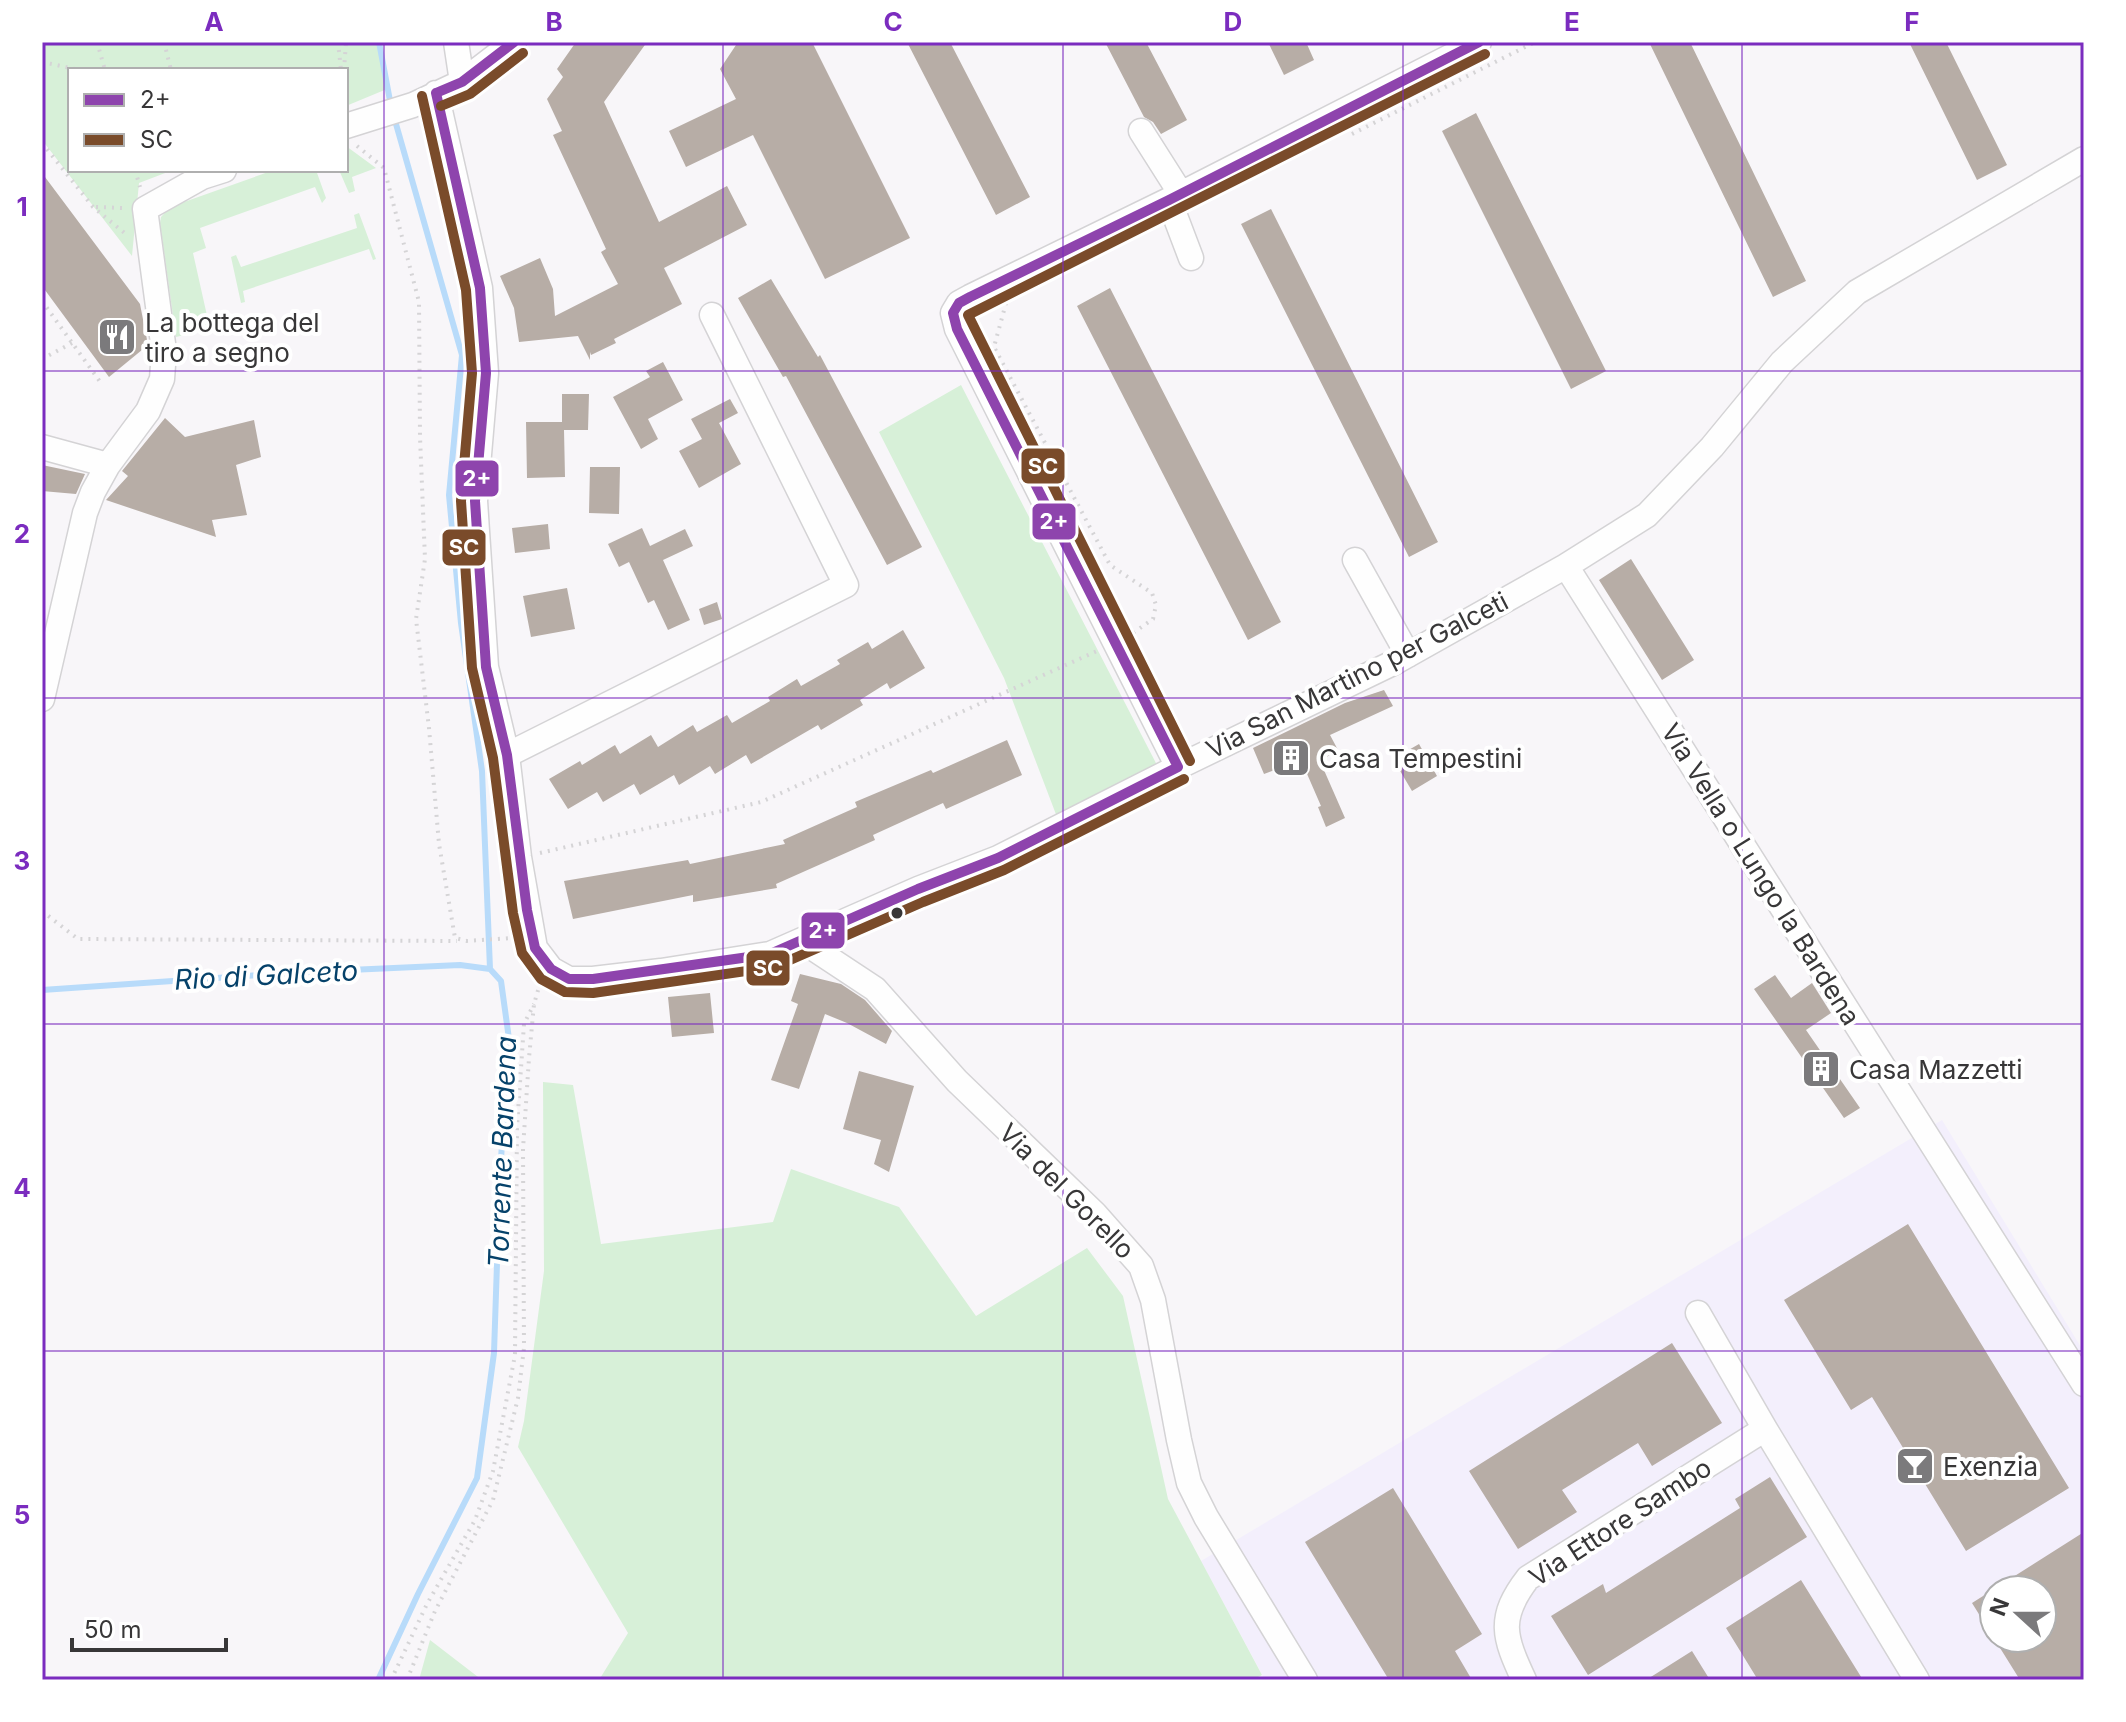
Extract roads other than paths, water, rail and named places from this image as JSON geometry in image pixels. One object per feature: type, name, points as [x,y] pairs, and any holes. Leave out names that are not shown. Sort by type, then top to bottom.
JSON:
[{"type":"street","points":[[456,42],[462,82]]},
{"type":"street","points":[[349,124],[413,105],[462,82],[514,42]]},
{"type":"street","points":[[1178,767],[953,317],[959,303],[970,297],[1175,197],[1479,42]]},
{"type":"street","name":"Via San Martino per Galceti","points":[[436,93],[480,288],[486,373],[475,501],[486,667],[507,755],[519,857],[535,948],[551,969],[569,979],[634,975],[770,954],[918,889],[998,858],[1408,655],[1566,566],[1647,515],[1712,447],[1782,362],[1857,292],[2084,159]]},
{"type":"street","points":[[1141,131],[1175,197],[1191,258]]},
{"type":"street","points":[[42,699],[85,513],[108,465],[148,411],[162,379],[164,351],[145,209],[202,177],[218,172]]},
{"type":"street","points":[[507,755],[846,585],[712,315]]},
{"type":"street","points":[[42,447],[108,465]]},
{"type":"street","points":[[1355,560],[1408,655]]},
{"type":"street","name":"Via Vella o Lungo la Bardena","points":[[1566,566],[2084,1384]]},
{"type":"street","name":"Via del Gorello","points":[[807,939],[816,950],[875,989],[957,1081],[1095,1214],[1141,1266],[1153,1300],[1189,1483],[1206,1517],[1305,1680]]},
{"type":"street","points":[[1698,1313],[1917,1680]]},
{"type":"street","name":"Via Ettore Sambo","points":[[1524,1680],[1506,1637],[1506,1619],[1515,1594],[1528,1578],[1765,1429]]},
{"type":"waterway","name":"Torrente Bardena","points":[[379,42],[391,106]]},
{"type":"waterway","name":"Torrente Bardena","points":[[378,1680],[477,1478],[494,1353],[500,1174],[509,1039],[501,981],[490,969],[482,771],[461,623],[449,495],[462,355],[394,117]]},
{"type":"waterway","name":"Rio di Galceto","points":[[42,990],[305,972],[460,965],[490,969]]},
{"type":"place","name":"La bottega del tiro a segno","points":[[117,337]]},
{"type":"place","name":"Casa Tempestini","points":[[1291,758]]},
{"type":"place","name":"Casa Mazzetti","points":[[1821,1069]]},
{"type":"place","name":"Exenzia","points":[[1915,1466]]}]
